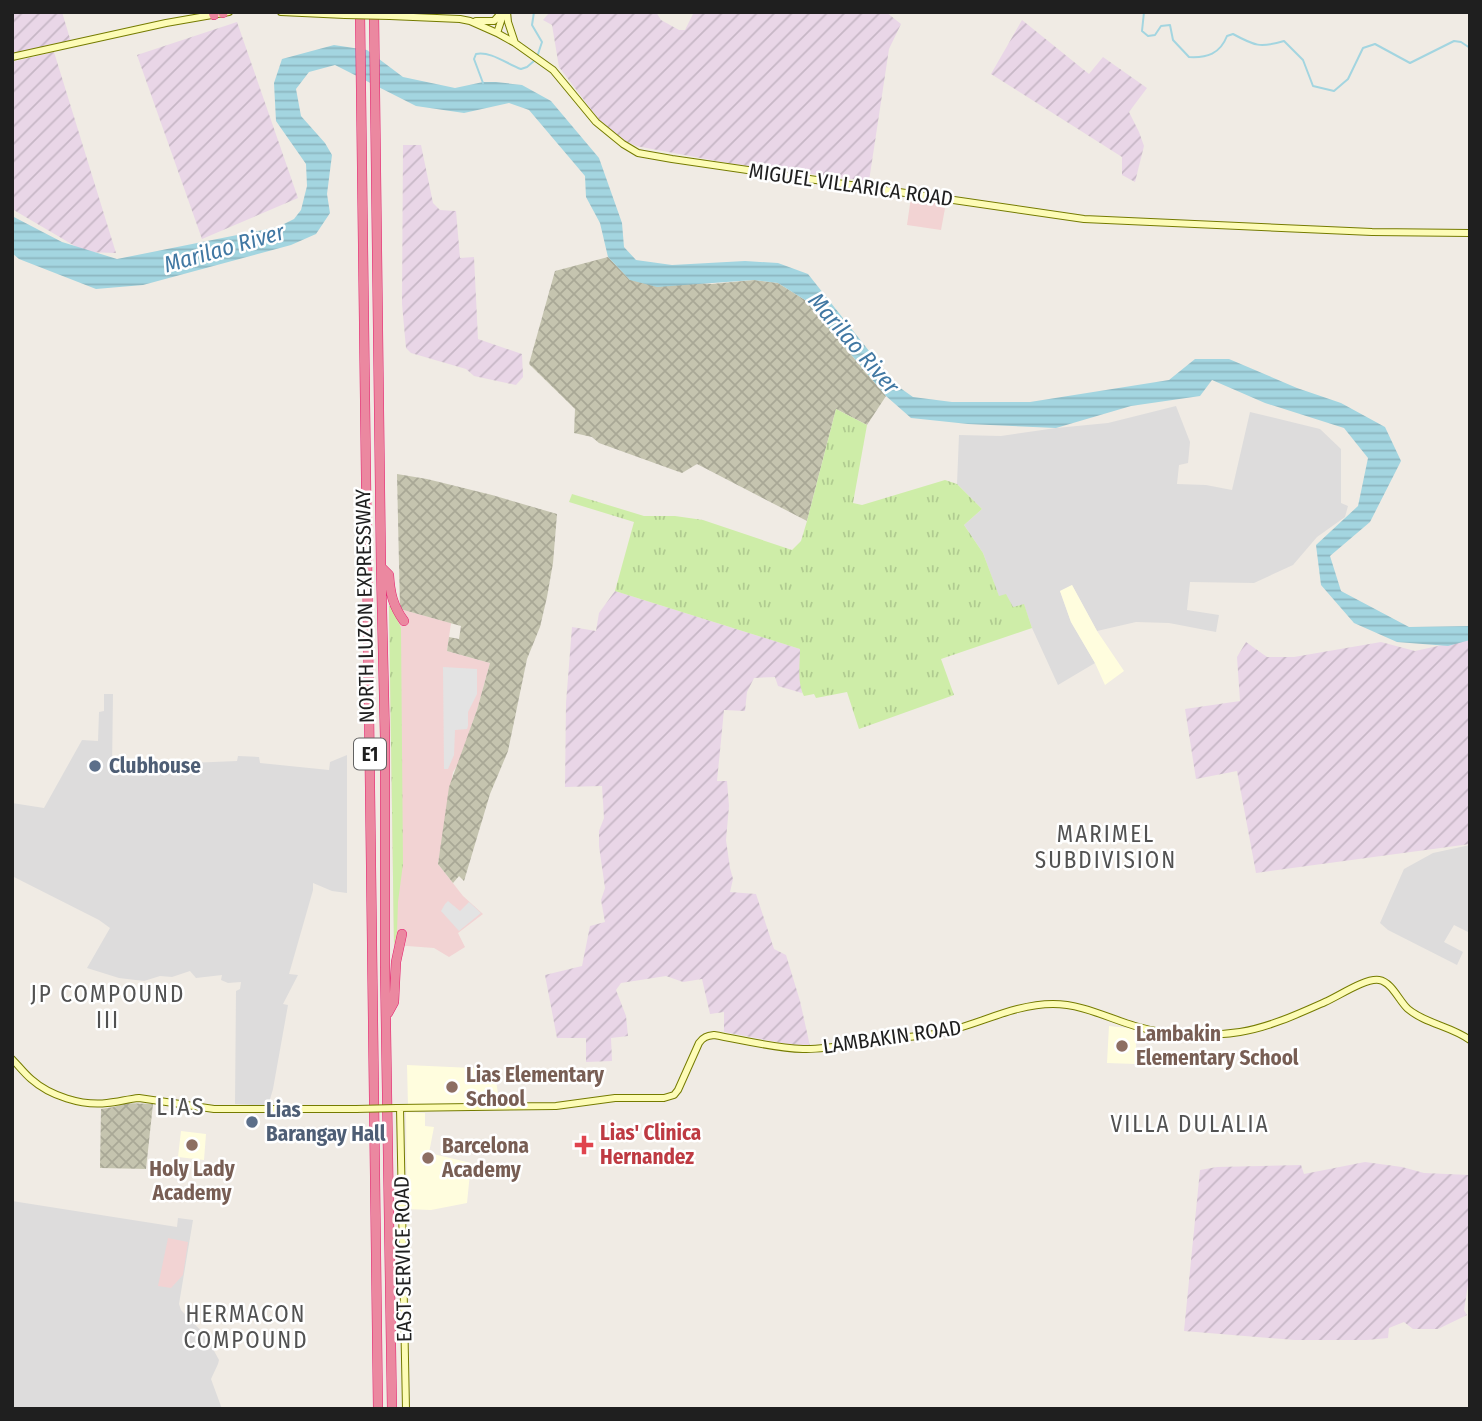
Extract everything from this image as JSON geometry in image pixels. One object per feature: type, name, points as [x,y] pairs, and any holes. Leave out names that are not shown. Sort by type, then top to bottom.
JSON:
[{"type":"highway","name":"NORTH LUZON EXPRESSWAY","points":[[360,12],[378,1409]]},
{"type":"highway","name":"NORTH LUZON EXPRESSWAY","points":[[373,12],[380,567],[385,739],[384,849],[392,1409]]},
{"type":"highway","points":[[380,567],[389,575],[392,601],[404,621]]},
{"type":"highway","points":[[387,1015],[394,1002],[396,962],[402,934]]},
{"type":"main road","name":"MIGUEL VILLARICA ROAD","points":[[281,12],[470,21],[515,43],[553,71],[596,122],[638,153],[1084,219],[1372,232],[1470,233]]},
{"type":"main road","points":[[470,21],[494,21],[504,12]]},
{"type":"main road","points":[[498,33],[504,12]]},
{"type":"main road","points":[[504,12],[515,43]]},
{"type":"main road","points":[[12,57],[220,13]]},
{"type":"main road","name":"LAMBAKIN ROAD","points":[[399,1108],[556,1106],[615,1097],[664,1098],[674,1095],[678,1090],[699,1043],[709,1035],[804,1049],[831,1047],[937,1034],[1009,1011],[1044,1004],[1081,1008],[1136,1027],[1175,1034],[1240,1032],[1287,1019],[1375,980],[1387,983],[1412,1012],[1470,1040]]},
{"type":"main road","points":[[12,1059],[32,1080],[72,1100],[105,1103],[139,1098],[214,1109],[399,1108]]},
{"type":"main road","name":"EAST SERVICE ROAD","points":[[399,1108],[406,1409]]},
{"type":"shaded area","points":[[12,12],[62,12],[71,42],[12,55]]},
{"type":"shaded area","points":[[550,12],[656,12],[661,20],[679,30],[685,30],[694,12],[886,12],[901,24],[889,49],[869,181],[733,164],[636,146],[616,137],[603,125],[559,67],[552,25],[543,20]]},
{"type":"shaded area","points":[[1022,20],[1089,74],[1103,57],[1147,88],[1129,112],[1144,146],[1135,182],[1122,175],[1122,157],[991,74]]},
{"type":"shaded area","points":[[237,22],[298,198],[202,239],[137,55]]},
{"type":"shaded area","points":[[54,52],[116,253],[85,252],[12,209],[12,62]]},
{"type":"shaded area","points":[[403,145],[421,145],[433,203],[440,210],[456,211],[460,258],[474,257],[478,339],[522,354],[523,377],[516,385],[474,376],[466,369],[411,353],[406,348],[402,304]]},
{"type":"shaded area","points":[[911,197],[946,203],[941,230],[907,225]]},
{"type":"shaded area","points":[[608,257],[630,280],[712,284],[754,280],[778,283],[805,300],[886,396],[867,425],[836,409],[807,521],[697,464],[682,473],[599,443],[592,437],[574,433],[575,409],[529,364],[555,271]]},
{"type":"shaded area","points":[[1176,406],[1190,442],[1188,463],[1179,465],[1177,484],[1206,485],[1232,490],[1250,412],[1320,429],[1341,449],[1341,503],[1348,506],[1345,517],[1317,537],[1293,565],[1254,583],[1190,582],[1187,610],[1219,615],[1216,632],[1169,623],[1136,622],[1097,631],[1072,585],[1060,591],[1071,622],[1095,663],[1058,685],[1024,605],[1012,608],[999,597],[983,553],[964,525],[982,509],[957,484],[959,435],[1001,436],[1108,423]]},
{"type":"shaded area","points":[[397,474],[492,495],[557,514],[547,597],[540,627],[527,659],[508,751],[490,794],[464,881],[459,876],[453,883],[438,864],[449,787],[477,710],[490,663],[447,651],[449,637],[459,639],[461,626],[400,609]]},
{"type":"shaded area","points":[[1072,585],[1097,631],[1124,671],[1105,685],[1071,622],[1060,591]]},
{"type":"shaded area","points":[[615,591],[800,649],[802,693],[778,686],[775,677],[754,678],[747,692],[745,711],[724,710],[717,781],[727,781],[729,806],[726,840],[733,879],[730,892],[756,894],[774,949],[786,955],[810,1046],[724,1032],[724,1012],[710,1014],[702,979],[683,982],[666,976],[621,983],[616,990],[626,1016],[628,1036],[611,1038],[612,1061],[586,1062],[586,1038],[557,1038],[545,975],[582,966],[590,926],[605,922],[601,900],[605,888],[599,846],[599,831],[604,818],[602,786],[565,787],[566,703],[572,627],[596,631],[599,613]]},
{"type":"shaded area","points":[[389,606],[451,623],[447,651],[490,663],[477,710],[453,772],[438,864],[463,896],[483,914],[458,933],[465,947],[449,957],[434,948],[394,945]]},
{"type":"shaded area","points":[[1470,639],[1470,844],[1256,873],[1237,771],[1196,779],[1185,709],[1240,701],[1237,657],[1246,642],[1267,657],[1294,657],[1381,642],[1415,651]]},
{"type":"shaded area","points":[[443,667],[477,669],[477,694],[468,712],[468,726],[467,729],[455,730],[454,755],[448,769],[444,769]]},
{"type":"shaded area","points":[[104,694],[113,694],[112,769],[176,769],[175,765],[189,763],[237,761],[238,756],[259,757],[260,763],[329,770],[330,762],[347,755],[347,893],[332,891],[313,883],[289,974],[298,975],[283,1004],[288,1005],[268,1106],[235,1104],[236,991],[240,989],[241,982],[228,983],[221,980],[222,975],[196,978],[190,971],[144,981],[119,978],[87,968],[110,928],[12,876],[12,803],[44,808],[82,740],[98,741],[99,712],[104,711]]},
{"type":"shaded area","points":[[1470,845],[1470,933],[1454,925],[1444,942],[1463,952],[1457,965],[1388,930],[1380,923],[1404,869],[1433,853]]},
{"type":"shaded area","points":[[448,901],[460,911],[469,902],[481,913],[459,931],[441,911]]},
{"type":"shaded area","name":"Lambakin Elementary School","points":[[1109,1026],[1136,1029],[1136,1064],[1107,1063]]},
{"type":"shaded area","name":"Lias Elementary School","points":[[407,1065],[494,1069],[500,1105],[408,1106]]},
{"type":"shaded area","points":[[125,1103],[153,1104],[146,1169],[100,1168],[101,1109]]},
{"type":"shaded area","name":"Barcelona Academy","points":[[406,1112],[425,1113],[425,1126],[434,1127],[429,1153],[471,1163],[467,1203],[431,1210],[407,1209]]},
{"type":"shaded area","name":"Holy Lady Academy","points":[[181,1131],[206,1134],[204,1160],[178,1157]]},
{"type":"shaded area","points":[[1365,1162],[1424,1173],[1470,1175],[1470,1271],[1464,1310],[1467,1315],[1438,1329],[1413,1329],[1404,1322],[1389,1328],[1388,1338],[1367,1340],[1295,1340],[1184,1331],[1200,1170],[1217,1167],[1301,1165],[1304,1174]]},
{"type":"shaded area","points":[[12,1201],[177,1227],[178,1218],[193,1220],[179,1304],[181,1310],[206,1336],[219,1360],[211,1379],[222,1409],[12,1409]]},
{"type":"shaded area","points":[[168,1238],[188,1242],[183,1275],[171,1288],[158,1286]]},
{"type":"green space","points":[[836,409],[867,425],[853,503],[862,505],[945,480],[957,484],[982,509],[964,525],[983,553],[999,596],[1006,594],[1013,607],[1024,604],[1032,628],[941,659],[954,695],[859,729],[847,692],[816,698],[814,694],[804,696],[800,679],[800,649],[615,591],[634,522],[569,502],[572,494],[644,516],[703,520],[792,550],[801,541]]},
{"type":"green space","points":[[389,606],[392,607],[401,628],[403,864],[394,945]]},
{"type":"water","name":"Marilao River","points":[[334,45],[367,50],[403,77],[455,88],[483,82],[522,85],[551,101],[599,158],[622,223],[624,247],[636,260],[672,265],[745,261],[778,263],[808,274],[896,385],[913,397],[952,402],[1030,402],[1169,380],[1195,359],[1229,359],[1297,388],[1341,403],[1385,427],[1401,461],[1370,522],[1330,556],[1341,591],[1409,627],[1470,626],[1470,640],[1448,646],[1397,642],[1354,623],[1321,585],[1316,545],[1358,506],[1368,458],[1344,428],[1265,403],[1212,380],[1200,396],[1131,406],[1056,428],[911,418],[886,396],[805,300],[778,283],[754,280],[657,287],[630,280],[608,257],[600,223],[586,197],[585,176],[529,110],[509,103],[464,113],[416,106],[335,65],[309,72],[296,89],[301,116],[332,155],[327,194],[330,213],[316,234],[291,245],[143,285],[96,289],[19,259],[12,253],[12,216],[62,242],[117,259],[278,227],[294,219],[301,210],[307,186],[306,164],[276,121],[274,83],[282,59]]},
{"type":"waterway","points":[[534,12],[532,25],[542,42],[537,57]]},
{"type":"waterway","points":[[1144,12],[1142,31],[1148,36],[1155,35],[1161,26],[1170,25],[1173,40],[1189,57],[1212,54],[1221,47],[1227,36],[1233,34],[1258,45],[1284,41],[1303,60],[1313,86],[1334,91],[1348,79],[1363,48],[1375,44],[1410,63],[1454,41],[1470,48]]},
{"type":"waterway","points":[[483,83],[474,59],[476,54],[493,56],[521,69],[534,61]]},
{"type":"place","name":"Clubhouse","points":[[95,766]]},
{"type":"place","name":"Lambakin Elementary School","points":[[1122,1046]]},
{"type":"place","name":"Lias Elementary School","points":[[452,1087]]},
{"type":"place","name":"Lias Barangay Hall","points":[[252,1122]]},
{"type":"place","name":"Holy Lady Academy","points":[[192,1145]]},
{"type":"place","name":"Lias' Clinica Hernandez","points":[[584,1145]]},
{"type":"place","name":"Barcelona Academy","points":[[428,1158]]},
{"type":"district","name":"MARIMEL SUBDIVISION","points":[[1106,847]]},
{"type":"district","name":"JP COMPOUND III","points":[[108,1007]]},
{"type":"district","name":"LIAS","points":[[181,1107]]},
{"type":"district","name":"VILLA DULALIA","points":[[1190,1124]]},
{"type":"district","name":"HERMACON COMPOUND","points":[[246,1327]]}]
